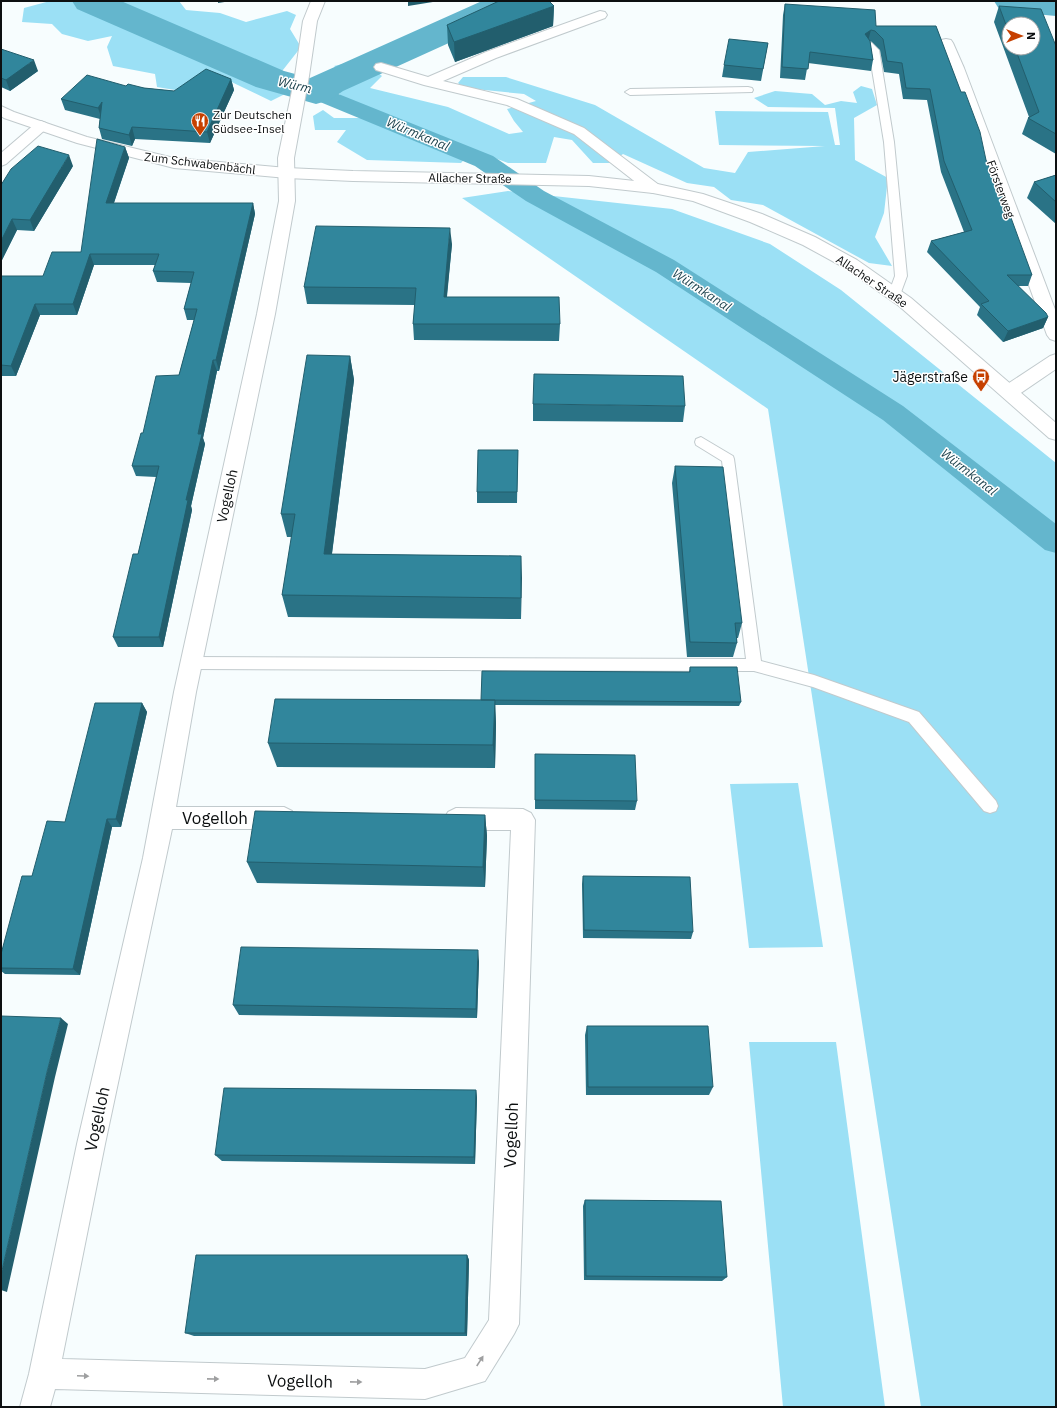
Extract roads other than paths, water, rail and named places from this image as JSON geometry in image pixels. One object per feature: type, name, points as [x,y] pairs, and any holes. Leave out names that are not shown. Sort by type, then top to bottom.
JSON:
[{"type":"street","name":"Vogelloh","points":[[35,1407],[44,1374],[91,1144],[155,858],[192,663],[266,314],[287,201],[286,158],[302,76],[310,21],[318,1]]},
{"type":"street","points":[[429,82],[491,54],[600,15]]},
{"type":"street","name":"Försterweg","points":[[946,43],[957,68],[1056,335]]},
{"type":"street","name":"Allacher Straße","points":[[381,67],[429,82],[512,102],[579,130],[653,188]]},
{"type":"street","name":"Zum Schwabenbächl","points":[[4,113],[41,126],[147,157],[212,167],[287,173]]},
{"type":"street","points":[[1,161],[41,126]]},
{"type":"street","name":"Allacher Straße","points":[[287,173],[354,176],[589,181],[653,188],[697,197],[756,218],[809,241],[852,264],[905,302],[1010,392],[1056,434]]},
{"type":"street","points":[[1010,392],[1056,360]]},
{"type":"street","name":"Vogelloh","points":[[162,818],[310,818]]},
{"type":"street","name":"Vogelloh","points":[[44,1374],[425,1384],[474,1370],[504,1324],[523,820],[429,819]]},
{"type":"lane","points":[[869,45],[874,50],[891,158],[902,276],[894,295]]},
{"type":"lane","points":[[630,92],[748,90]]},
{"type":"lane","points":[[701,442],[728,459],[754,665]]},
{"type":"lane","points":[[192,663],[754,665],[814,681],[914,716],[990,806]]},
{"type":"waterway","name":"Würm","points":[[90,1],[270,79],[316,92],[329,83],[503,5],[521,1]]},
{"type":"waterway","name":"Würm","points":[[1012,1],[1056,5]]},
{"type":"waterway","name":"Würmkanal","points":[[316,92],[484,161],[535,196],[665,266],[893,413],[1056,541]]},
{"type":"place","name":"Zur Deutschen Südsee-Insel","points":[[200,136]]},
{"type":"place","name":"Jägerstraße","points":[[981,392]]}]
